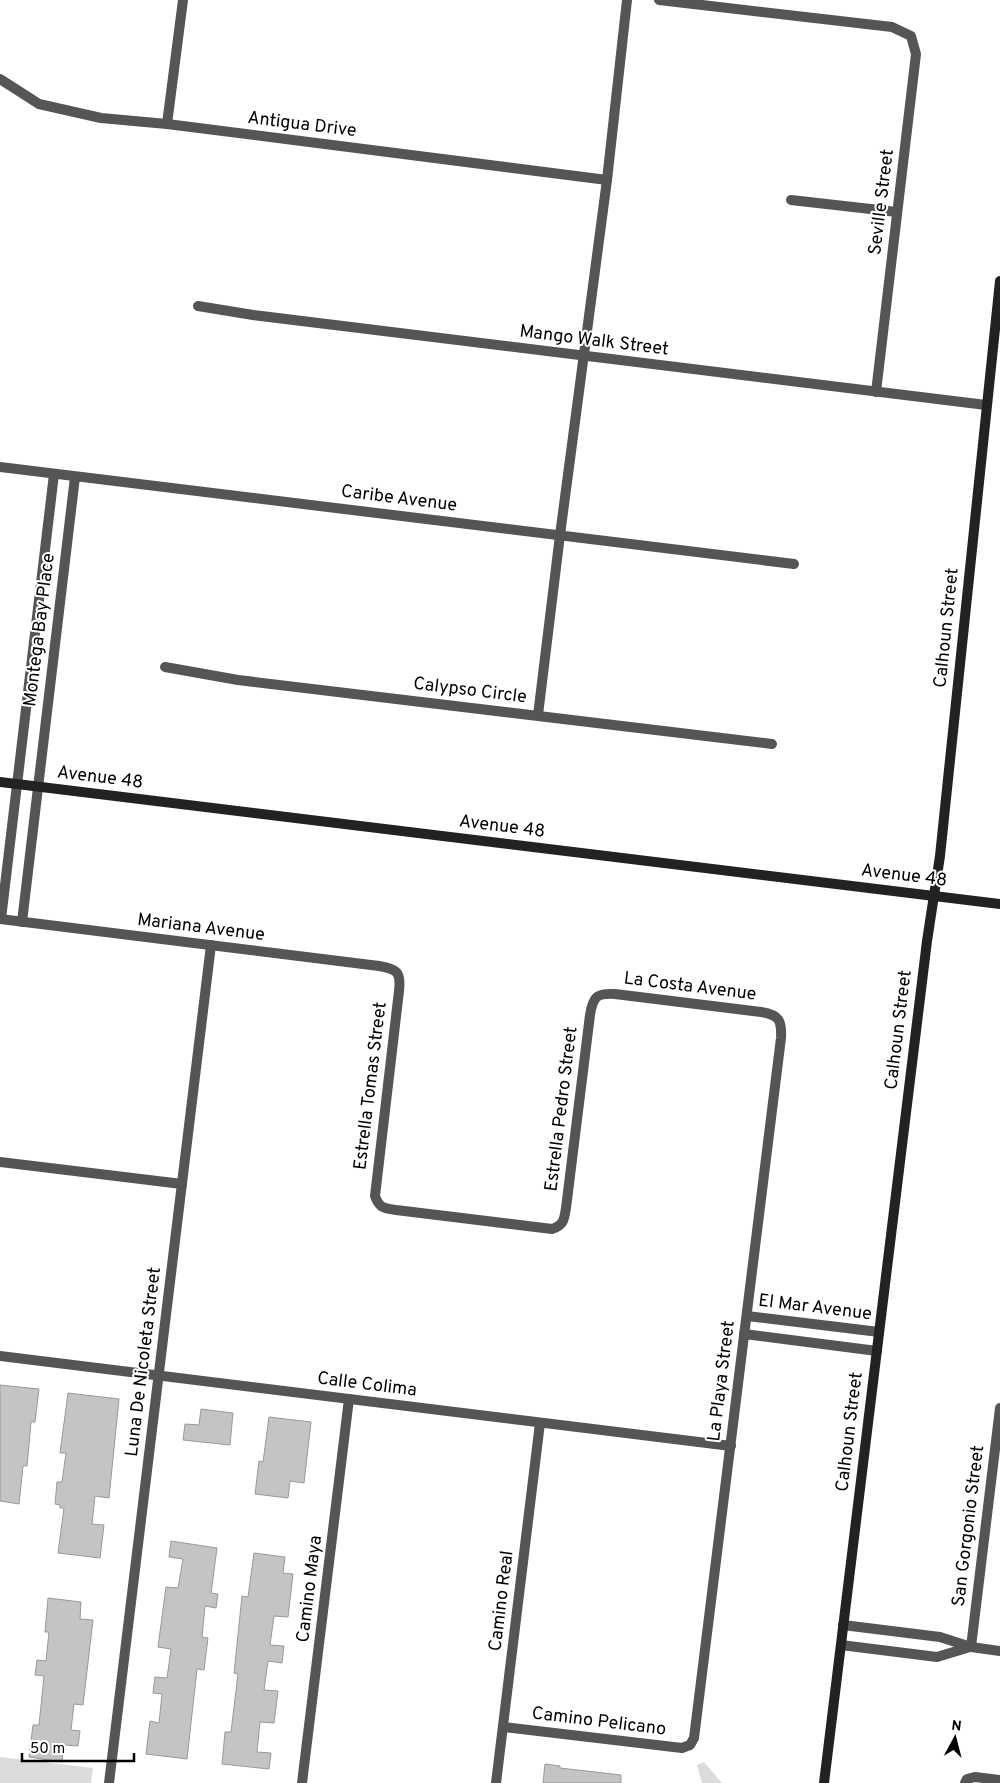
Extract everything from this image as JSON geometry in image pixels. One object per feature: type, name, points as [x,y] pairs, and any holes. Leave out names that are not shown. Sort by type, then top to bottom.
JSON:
[{"type":"street","points":[[167,124],[183,0]]},
{"type":"street","points":[[538,715],[607,180],[626,0]]},
{"type":"street","name":"Seville Street","points":[[658,0],[892,27],[911,36],[916,54],[876,392]]},
{"type":"street","name":"Antigua Drive","points":[[0,79],[39,104],[101,118],[167,124],[607,180]]},
{"type":"street","points":[[791,200],[897,212]]},
{"type":"street","name":"Calhoun Street","points":[[824,1783],[927,941],[940,856],[1000,281]]},
{"type":"street","name":"Mango Walk Street","points":[[198,306],[253,316],[986,405]]},
{"type":"street","name":"Caribe Avenue","points":[[0,467],[794,564]]},
{"type":"street","name":"Montega Bay Place","points":[[0,919],[18,784],[54,474]]},
{"type":"street","name":"Montega Bay Place","points":[[22,922],[41,749],[75,477]]},
{"type":"street","name":"Calypso Circle","points":[[165,667],[238,680],[772,744]]},
{"type":"street","name":"Avenue 48","points":[[0,782],[1000,904]]},
{"type":"street","name":"Mariana Avenue","points":[[0,919],[380,966],[398,972]]},
{"type":"street","name":"Luna De Nicoleta Street","points":[[109,1783],[211,945]]},
{"type":"street","name":"Estrella Tomas Street","points":[[398,972],[400,991],[376,1184],[375,1196],[378,1204],[385,1208],[425,1214],[552,1229],[560,1226]]},
{"type":"street","name":"La Costa Avenue","points":[[596,996],[615,994],[751,1011],[772,1014],[779,1019]]},
{"type":"street","name":"Estrella Pedro Street","points":[[560,1226],[564,1219],[566,1208],[590,1014],[592,1003],[596,996]]},
{"type":"street","name":"La Playa Street","points":[[690,1745],[694,1738],[696,1727],[747,1316],[781,1038],[782,1026],[779,1019]]},
{"type":"street","points":[[0,1162],[182,1184]]},
{"type":"street","name":"El Mar Avenue","points":[[747,1316],[879,1332]]},
{"type":"street","name":"El Mar Avenue","points":[[744,1334],[877,1351]]},
{"type":"street","name":"Calle Colima","points":[[0,1356],[731,1446]]},
{"type":"street","name":"Camino Maya","points":[[302,1783],[349,1399]]},
{"type":"street","name":"San Gorgonio Street","points":[[971,1647],[997,1464],[1000,1408]]},
{"type":"street","name":"Camino Real","points":[[496,1783],[540,1423]]},
{"type":"street","points":[[843,1626],[940,1637],[971,1647],[1000,1651]]},
{"type":"street","points":[[841,1645],[937,1657],[971,1647]]},
{"type":"street","name":"Camino Pelicano","points":[[503,1727],[671,1747],[682,1748],[690,1745]]},
{"type":"street","points":[[966,1781],[975,1777],[1000,1780]]},
{"type":"shaded area","points":[[0,1757],[93,1768],[91,1783],[0,1783]]},
{"type":"shaded area","points":[[704,1762],[722,1783],[702,1783],[697,1765]]},
{"type":"building","points":[[0,1385],[39,1389],[35,1422],[31,1422],[27,1466],[23,1466],[19,1504],[0,1501]]},
{"type":"building","points":[[68,1393],[119,1399],[109,1498],[95,1496],[92,1524],[104,1525],[100,1558],[58,1553],[64,1508],[60,1508],[60,1505],[55,1504],[57,1482],[62,1482],[66,1453],[60,1453]]},
{"type":"building","points":[[201,1409],[233,1413],[230,1445],[183,1440],[185,1424],[199,1425]]},
{"type":"building","points":[[269,1417],[311,1422],[304,1483],[290,1481],[288,1498],[255,1494],[259,1461],[263,1462]]},
{"type":"building","points":[[171,1541],[217,1548],[211,1593],[218,1594],[216,1608],[205,1606],[202,1637],[208,1638],[204,1670],[197,1669],[187,1759],[146,1754],[150,1721],[159,1723],[162,1694],[153,1693],[155,1677],[167,1678],[171,1649],[158,1647],[166,1587],[178,1588],[183,1559],[169,1557]]},
{"type":"building","points":[[254,1553],[285,1557],[283,1573],[293,1574],[288,1617],[274,1616],[270,1645],[284,1646],[282,1663],[268,1661],[264,1690],[278,1691],[274,1723],[260,1722],[257,1752],[271,1753],[269,1769],[222,1764],[225,1732],[231,1732],[238,1674],[234,1673],[242,1596],[248,1597]]},
{"type":"building","points":[[48,1598],[81,1602],[80,1619],[93,1620],[83,1705],[74,1704],[71,1730],[80,1731],[78,1746],[64,1745],[62,1762],[29,1757],[33,1725],[39,1725],[44,1676],[35,1675],[37,1660],[46,1661],[49,1632],[45,1632]]},
{"type":"building","points":[[545,1764],[560,1766],[560,1768],[621,1775],[621,1783],[543,1783]]}]
